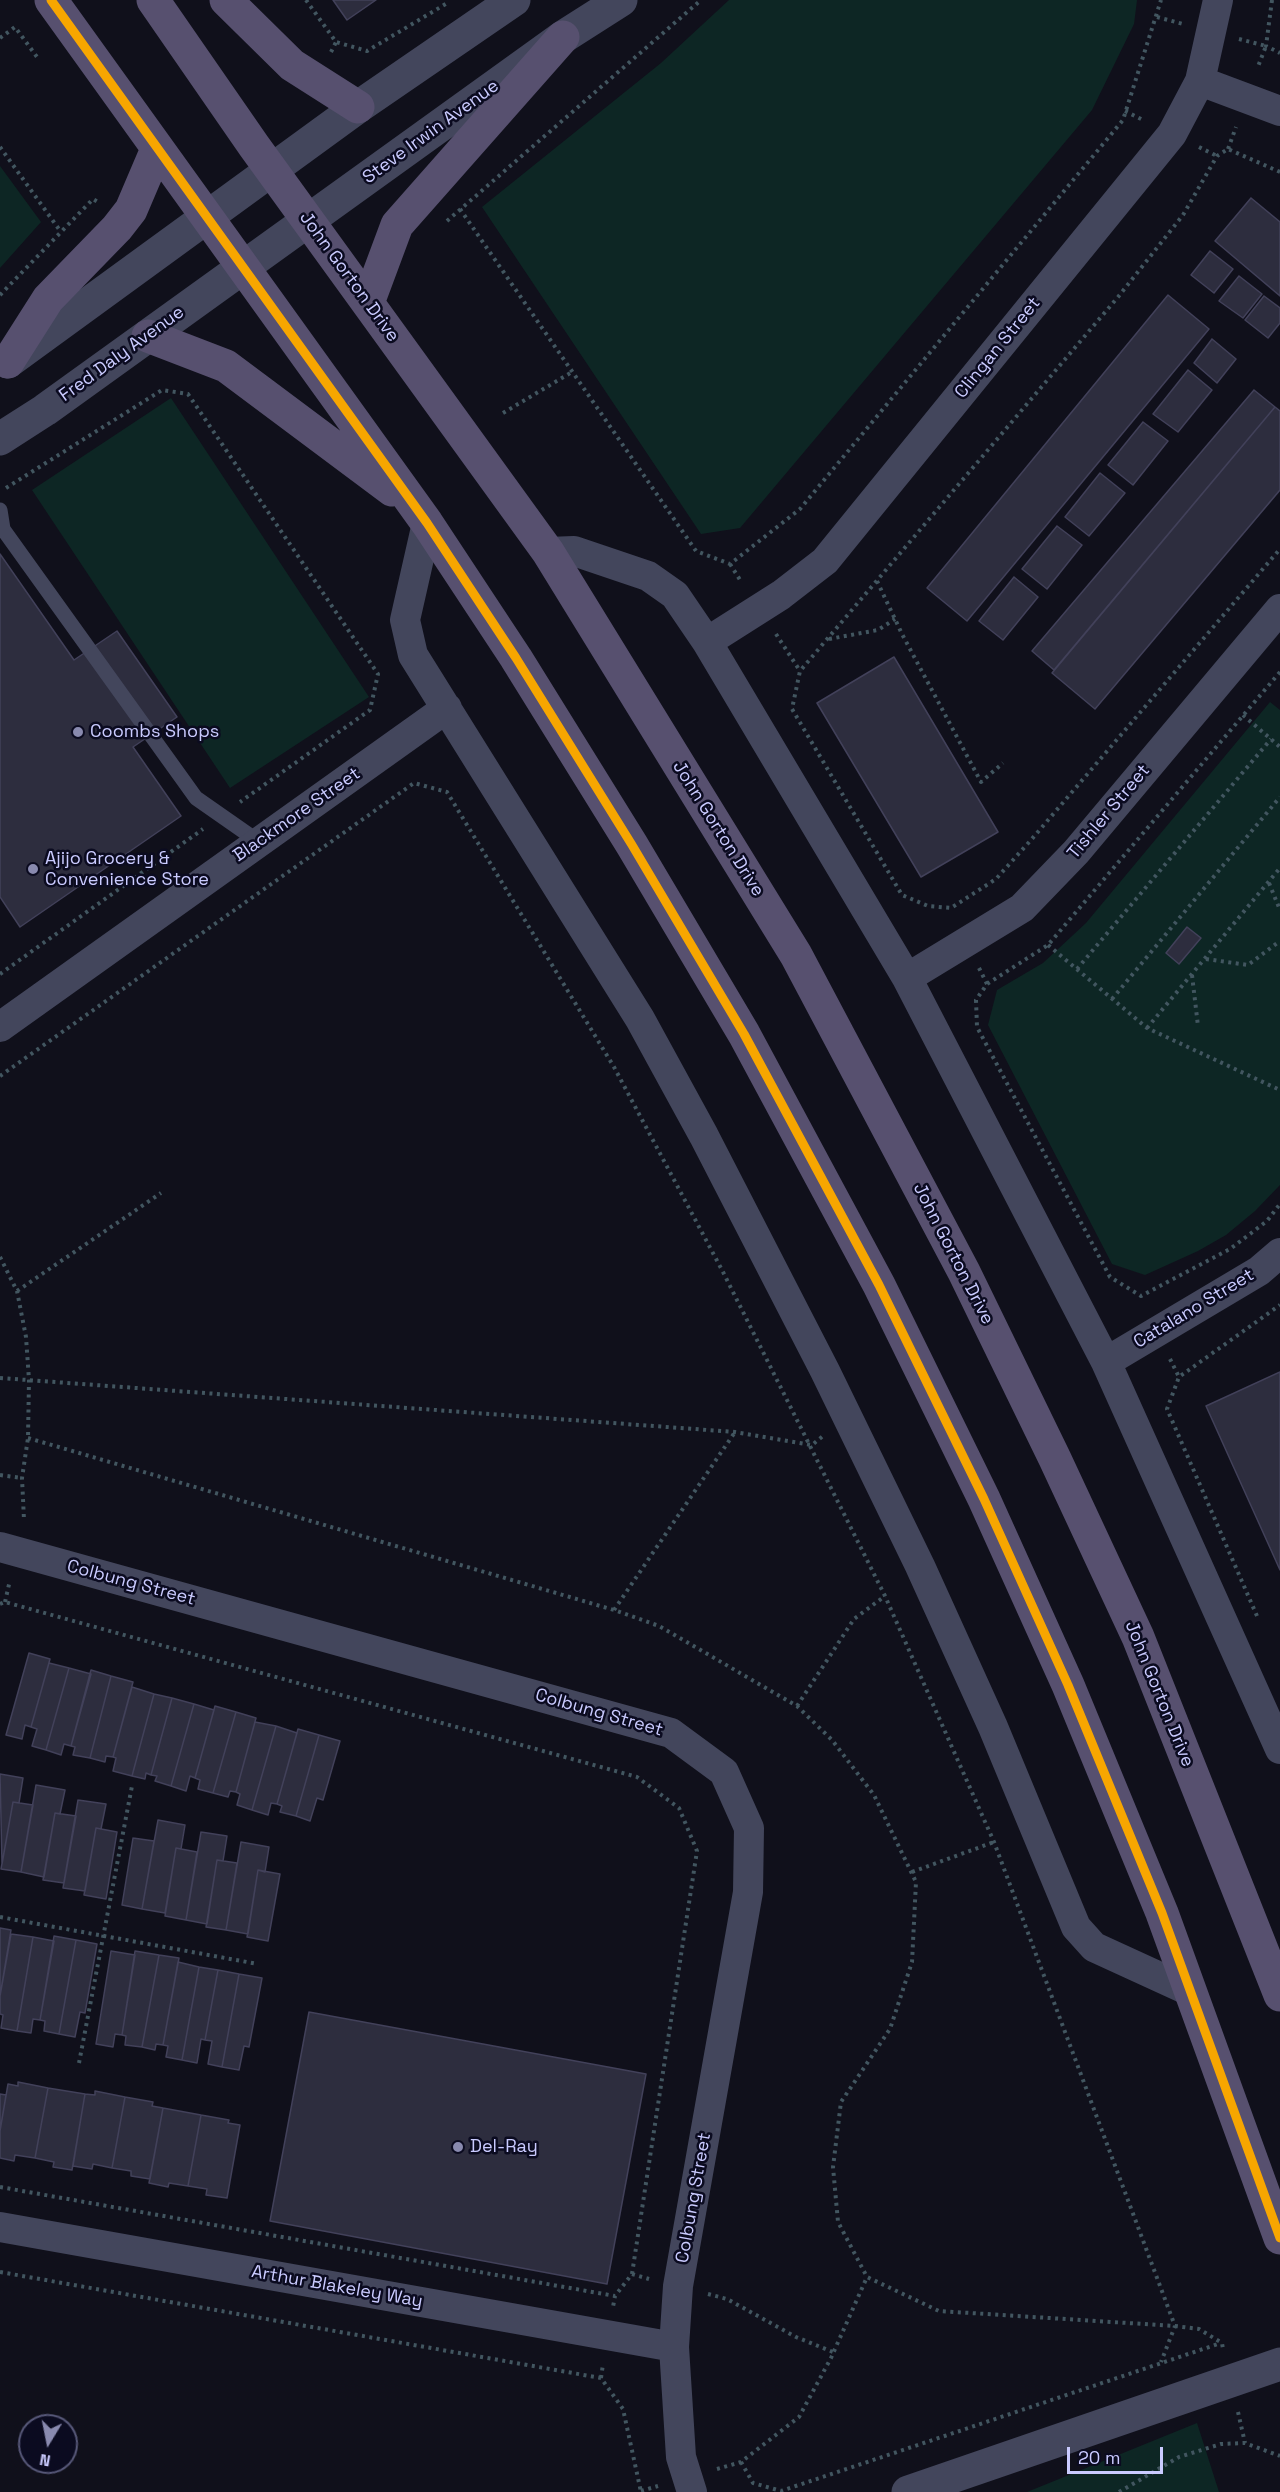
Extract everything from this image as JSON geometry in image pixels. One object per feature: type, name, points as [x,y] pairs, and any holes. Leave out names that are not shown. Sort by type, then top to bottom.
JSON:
[{"type":"main road","points":[[51,0],[422,516],[516,658],[632,845],[744,1034],[879,1285],[984,1499],[1068,1685],[1162,1913],[1280,2238]]},
{"type":"main road","name":"John Gorton Drive","points":[[153,0],[308,221],[548,552],[795,955],[964,1272],[1055,1458],[1138,1637],[1280,1995]]},
{"type":"main road","points":[[226,0],[292,65],[358,107]]},
{"type":"main road","points":[[368,303],[397,225],[563,38]]},
{"type":"main road","points":[[4,364],[48,299],[117,228],[130,210],[157,149]]},
{"type":"main road","points":[[148,336],[226,366],[422,516]]},
{"type":"street","points":[[4,364],[358,107],[514,0]]},
{"type":"street","name":"Steve Irwin Avenue","points":[[243,268],[563,38],[621,0]]},
{"type":"street","name":"Clingan Street","points":[[707,642],[781,595],[825,561],[1172,134],[1200,81],[1218,0]]},
{"type":"street","points":[[1200,81],[1280,111]]},
{"type":"street","name":"Fred Daly Avenue","points":[[0,439],[243,268]]},
{"type":"street","points":[[422,516],[405,620],[413,655],[640,1019],[720,1167],[825,1371],[920,1566],[993,1727],[1076,1927],[1094,1947],[1190,1991]]},
{"type":"street","points":[[548,552],[574,551],[648,576],[675,594],[707,642],[907,978],[1106,1362],[1280,1749]]},
{"type":"street","name":"Tishler Street","points":[[907,978],[1022,908],[1076,852],[1280,609]]},
{"type":"street","name":"Blackmore Street","points":[[0,1027],[447,708]]},
{"type":"street","name":"Catalano Street","points":[[1106,1362],[1258,1271],[1280,1253]]},
{"type":"street","name":"Colbung Street","points":[[0,1547],[671,1733],[724,1772],[749,1828],[748,1892],[678,2286],[675,2348],[681,2457],[689,2484]]},
{"type":"street","name":"Arthur Blakeley Way","points":[[0,2227],[675,2348]]},
{"type":"street","points":[[908,2492],[1280,2364]]},
{"type":"lane","points":[[0,510],[3,529],[196,798],[260,842]]},
{"type":"path","points":[[306,0],[336,42],[367,51],[452,0]]},
{"type":"path","points":[[446,223],[701,0]]},
{"type":"path","points":[[460,209],[696,551],[730,564],[800,509],[1123,120],[1161,0]]},
{"type":"path","points":[[1272,0],[1266,46],[1280,53]]},
{"type":"path","points":[[0,38],[15,27],[37,57]]},
{"type":"path","points":[[0,147],[61,232]]},
{"type":"path","points":[[1280,172],[1228,149],[1217,156],[1183,215],[1118,297],[800,671],[792,709],[902,895],[928,906],[951,908],[996,879],[1280,549]]},
{"type":"path","points":[[0,295],[93,199]]},
{"type":"path","points":[[503,413],[572,372]]},
{"type":"path","points":[[0,492],[162,390],[188,394],[378,674],[370,710],[0,974]]},
{"type":"path","points":[[877,581],[981,782],[1003,764]]},
{"type":"path","points":[[828,639],[878,630],[895,619]]},
{"type":"path","points":[[1280,672],[1048,945],[987,984],[976,1000],[977,1027],[1110,1277],[1141,1296],[1230,1249],[1266,1221],[1280,1204]]},
{"type":"path","points":[[1243,715],[1280,747]]},
{"type":"path","points":[[1077,969],[1271,739]]},
{"type":"path","points":[[0,1076],[414,783],[447,792],[614,1067],[722,1269],[812,1445],[885,1596],[994,1842],[1175,2326],[1161,2362]]},
{"type":"path","points":[[1112,999],[1280,797]]},
{"type":"path","points":[[1147,1028],[1280,868]]},
{"type":"path","points":[[1269,882],[1280,910]]},
{"type":"path","points":[[1205,958],[1248,965],[1280,941]]},
{"type":"path","points":[[1048,945],[1147,1028],[1280,1090]]},
{"type":"path","points":[[1192,974],[1198,1026]]},
{"type":"path","points":[[17,1291],[161,1192]]},
{"type":"path","points":[[0,1257],[17,1291],[26,1337],[29,1380],[28,1438],[22,1478],[24,1522]]},
{"type":"path","points":[[1261,1624],[1167,1409],[1179,1377],[1280,1305]]},
{"type":"path","points":[[0,1378],[735,1432],[812,1445]]},
{"type":"path","points":[[614,1610],[735,1432]]},
{"type":"path","points":[[28,1438],[614,1610],[659,1626],[797,1706],[832,1740],[874,1796],[916,1882],[912,1962],[890,2029],[841,2102],[833,2167],[838,2222],[867,2277],[939,2312],[1175,2326],[1199,2330],[1222,2343],[781,2491],[753,2483],[741,2462]]},
{"type":"path","points":[[0,1475],[22,1478]]},
{"type":"path","points":[[797,1706],[854,1619],[885,1596]]},
{"type":"path","points":[[0,1604],[5,1602],[637,1777],[680,1808],[697,1851],[632,2274],[615,2296],[0,2187]]},
{"type":"path","points":[[79,2063],[105,1937],[132,1786]]},
{"type":"path","points":[[912,1872],[994,1842]]},
{"type":"path","points":[[0,1917],[258,1964]]},
{"type":"path","points":[[0,2272],[601,2378],[623,2409],[641,2491],[689,2484],[741,2462],[799,2417],[867,2277]]},
{"type":"path","points":[[727,2299],[796,2337],[832,2352]]},
{"type":"path","points":[[1119,2492],[1179,2457],[1221,2444],[1245,2443],[1280,2456]]},
{"type":"green space","points":[[729,0],[1137,0],[1134,24],[1092,110],[740,528],[701,534],[482,207],[661,63]]},
{"type":"green space","points":[[0,166],[41,222],[0,268]]},
{"type":"green space","points":[[171,398],[369,697],[230,788],[32,490]]},
{"type":"green space","points":[[1270,702],[1280,710],[1280,1185],[1255,1211],[1226,1235],[1198,1251],[1145,1275],[1112,1264],[988,1025],[997,990],[1043,963],[1086,923]]},
{"type":"green space","points":[[1197,2423],[1219,2492],[1027,2492]]},
{"type":"building","points":[[333,0],[376,0],[347,20]]},
{"type":"building","points":[[1251,198],[1280,222],[1280,296],[1215,241]]},
{"type":"building","points":[[1210,251],[1233,269],[1214,293],[1191,275]]},
{"type":"building","points":[[1239,276],[1262,294],[1243,318],[1219,301]]},
{"type":"building","points":[[1168,295],[1209,329],[967,621],[927,588]]},
{"type":"building","points":[[1264,296],[1280,308],[1280,323],[1268,338],[1245,320]]},
{"type":"building","points":[[1212,339],[1236,359],[1217,383],[1194,363]]},
{"type":"building","points":[[1188,370],[1212,390],[1178,432],[1153,414]]},
{"type":"building","points":[[1254,390],[1275,407],[1054,670],[1032,651]]},
{"type":"building","points":[[1275,407],[1280,411],[1280,490],[1095,709],[1052,673]]},
{"type":"building","points":[[1143,422],[1168,441],[1133,485],[1108,465]]},
{"type":"building","points":[[1100,473],[1125,493],[1089,536],[1065,517]]},
{"type":"building","points":[[1057,526],[1082,545],[1047,589],[1022,569]]},
{"type":"building","name":"Coombs Shops","points":[[0,554],[74,660],[117,631],[177,717],[133,747],[181,816],[20,927],[0,897]]},
{"type":"building","points":[[1014,577],[1038,597],[1003,640],[979,621]]},
{"type":"building","points":[[894,657],[998,832],[921,877],[817,703]]},
{"type":"building","points":[[1187,927],[1201,938],[1179,964],[1166,953]]},
{"type":"building","points":[[1280,1372],[1280,1570],[1206,1406]]},
{"type":"building","points":[[29,1653],[50,1659],[31,1727],[25,1725],[22,1739],[6,1735]]},
{"type":"building","points":[[49,1663],[69,1668],[46,1750],[32,1746],[37,1729],[31,1727]]},
{"type":"building","points":[[69,1668],[91,1674],[71,1746],[64,1744],[61,1755],[46,1750]]},
{"type":"building","points":[[91,1670],[111,1676],[90,1758],[73,1755],[75,1747],[71,1746]]},
{"type":"building","points":[[111,1676],[133,1682],[113,1757],[106,1756],[105,1762],[90,1758]]},
{"type":"building","points":[[132,1687],[154,1694],[132,1776],[113,1771],[116,1758],[113,1757]]},
{"type":"building","points":[[154,1694],[172,1698],[151,1775],[146,1773],[145,1779],[132,1776]]},
{"type":"building","points":[[172,1698],[194,1704],[171,1786],[155,1781],[157,1776],[151,1775]]},
{"type":"building","points":[[194,1704],[214,1710],[195,1778],[190,1776],[186,1791],[171,1786]]},
{"type":"building","points":[[215,1706],[236,1712],[213,1793],[198,1789],[200,1780],[195,1778]]},
{"type":"building","points":[[236,1712],[256,1718],[236,1792],[230,1791],[228,1797],[213,1793]]},
{"type":"building","points":[[255,1722],[276,1726],[252,1810],[237,1805],[240,1794],[236,1792]]},
{"type":"building","points":[[276,1726],[297,1733],[277,1804],[271,1803],[268,1815],[252,1810]]},
{"type":"building","points":[[298,1729],[319,1735],[296,1816],[280,1812],[282,1806],[277,1804]]},
{"type":"building","points":[[319,1735],[340,1741],[323,1800],[317,1798],[310,1821],[296,1816]]},
{"type":"building","points":[[0,1774],[23,1778],[19,1803],[13,1802],[2,1864]]},
{"type":"building","points":[[36,1785],[65,1790],[60,1814],[55,1813],[44,1877],[21,1872]]},
{"type":"building","points":[[78,1800],[106,1804],[101,1829],[96,1828],[85,1891],[63,1888]]},
{"type":"building","points":[[13,1802],[33,1805],[21,1872],[1,1869]]},
{"type":"building","points":[[55,1813],[76,1816],[64,1883],[43,1880]]},
{"type":"building","points":[[158,1820],[185,1825],[181,1849],[176,1848],[165,1913],[142,1909]]},
{"type":"building","points":[[96,1828],[117,1832],[106,1899],[84,1895]]},
{"type":"building","points":[[201,1832],[227,1836],[223,1861],[217,1860],[207,1924],[186,1920]]},
{"type":"building","points":[[133,1838],[154,1841],[142,1909],[122,1905]]},
{"type":"building","points":[[241,1842],[269,1847],[265,1872],[258,1870],[248,1934],[226,1930]]},
{"type":"building","points":[[176,1848],[197,1852],[186,1920],[165,1916]]},
{"type":"building","points":[[217,1860],[237,1863],[226,1930],[206,1927]]},
{"type":"building","points":[[258,1870],[280,1874],[268,1941],[247,1937]]},
{"type":"building","points":[[0,1928],[11,1930],[0,1996]]},
{"type":"building","points":[[11,1934],[33,1937],[17,2031],[1,2028],[3,2015],[0,2014],[0,1996]]},
{"type":"building","points":[[54,1936],[76,1940],[59,2034],[44,2031],[45,2021],[40,2020]]},
{"type":"building","points":[[33,1937],[54,1941],[40,2020],[33,2019],[31,2033],[17,2031]]},
{"type":"building","points":[[76,1940],[97,1944],[85,2013],[80,2012],[75,2037],[59,2034]]},
{"type":"building","points":[[111,1951],[135,1955],[122,2035],[115,2034],[113,2047],[96,2044]]},
{"type":"building","points":[[135,1951],[159,1955],[142,2047],[125,2045],[126,2036],[122,2035]]},
{"type":"building","points":[[159,1955],[179,1958],[163,2045],[156,2044],[155,2050],[142,2047]]},
{"type":"building","points":[[178,1962],[199,1967],[182,2060],[166,2057],[168,2046],[163,2045]]},
{"type":"building","points":[[199,1967],[218,1970],[205,2040],[201,2039],[197,2063],[182,2060]]},
{"type":"building","points":[[218,1970],[239,1974],[222,2067],[208,2064],[212,2041],[205,2040]]},
{"type":"building","points":[[239,1974],[262,1978],[249,2047],[244,2046],[239,2070],[222,2067]]},
{"type":"building","name":"Del-Ray","points":[[309,2012],[646,2074],[607,2284],[270,2221]]},
{"type":"building","points":[[18,2082],[48,2088],[35,2158],[15,2155],[14,2161],[0,2158],[0,2131],[8,2084],[18,2086]]},
{"type":"building","points":[[48,2088],[85,2094],[72,2170],[53,2167],[54,2162],[35,2158]]},
{"type":"building","points":[[95,2091],[125,2097],[112,2168],[93,2164],[92,2169],[73,2166],[85,2094],[95,2095]]},
{"type":"building","points":[[0,2094],[6,2095],[0,2131]]},
{"type":"building","points":[[125,2097],[153,2102],[152,2106],[163,2108],[150,2179],[131,2176],[131,2171],[112,2168]]},
{"type":"building","points":[[163,2108],[201,2115],[188,2186],[169,2183],[168,2187],[149,2183]]},
{"type":"building","points":[[201,2115],[229,2120],[228,2123],[240,2125],[227,2198],[206,2195],[207,2189],[188,2186]]},
{"type":"transit line","points":[[51,0],[427,523],[516,658],[632,845],[744,1034],[879,1285],[984,1499],[1068,1685],[1162,1913],[1280,2238]]},
{"type":"place","name":"Coombs Shops","points":[[78,732]]},
{"type":"place","name":"Ajijo Grocery & Convenience Store","points":[[33,869]]},
{"type":"place","name":"Del-Ray","points":[[458,2147]]}]
